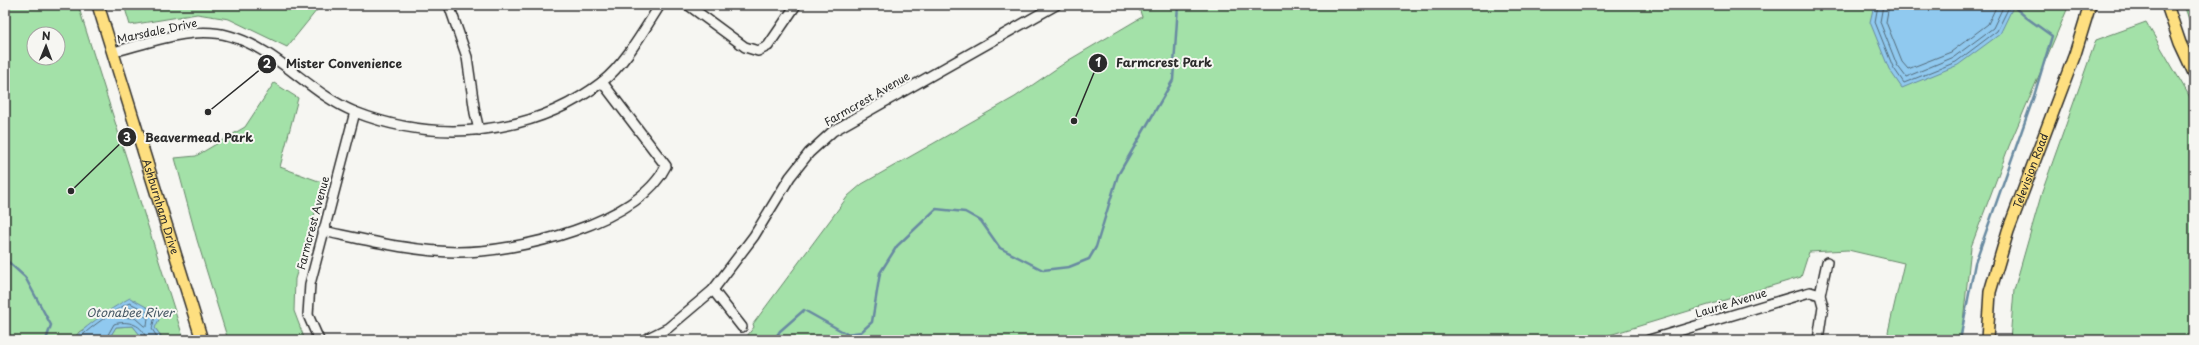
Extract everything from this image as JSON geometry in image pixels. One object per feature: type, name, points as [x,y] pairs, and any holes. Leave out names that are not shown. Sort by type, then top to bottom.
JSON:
[{"type":"main road","name":"Ashburnham Drive","points":[[98,5],[202,340]]},
{"type":"main road","name":"Television Road","points":[[1987,340],[1990,292],[2008,231],[2075,54],[2090,5]]},
{"type":"main road","points":[[2167,5],[2180,44],[2194,73]]},
{"type":"street","points":[[451,5],[467,57],[475,113],[480,130]]},
{"type":"street","name":"Marsdale Drive","points":[[113,52],[200,32],[230,36],[256,48],[326,96],[355,112],[413,128],[454,131],[480,130],[500,128],[539,116],[576,98],[602,82],[633,48],[660,5]]},
{"type":"street","points":[[688,5],[745,47],[758,51],[768,46],[796,5]]},
{"type":"street","name":"Farmcrest Avenue","points":[[644,340],[668,328],[713,290],[754,236],[790,177],[809,153],[833,131],[1056,5]]},
{"type":"street","points":[[324,231],[385,245],[458,252],[533,244],[583,228],[629,206],[660,179],[666,166],[602,82]]},
{"type":"street","name":"Farmcrest Avenue","points":[[319,340],[308,315],[310,284],[355,112]]},
{"type":"street","points":[[1818,340],[1823,306],[1820,295],[1827,262]]},
{"type":"street","points":[[713,290],[742,327]]},
{"type":"street","name":"Laurie Avenue","points":[[1649,340],[1810,292],[1820,295]]},
{"type":"green space","points":[[5,5],[78,5],[184,340],[164,340],[155,328],[98,320],[79,332],[73,340],[5,340]]},
{"type":"green space","points":[[124,5],[321,5],[287,47],[229,19],[197,14],[130,25]]},
{"type":"green space","points":[[1138,5],[2069,5],[2009,146],[1971,247],[1961,340],[1891,340],[1888,332],[1904,263],[1848,250],[1809,252],[1801,277],[1593,340],[744,340],[754,327],[753,324],[848,196],[862,184],[1015,97],[1069,60],[1142,17]]},
{"type":"green space","points":[[2184,5],[2194,5],[2194,34]]},
{"type":"green space","points":[[2146,22],[2194,104],[2194,340],[2010,340],[2014,290],[2042,192],[2096,40]]},
{"type":"green space","points":[[274,83],[298,98],[280,167],[324,183],[295,279],[294,311],[305,340],[228,340],[197,240],[175,158],[196,156],[245,127]]},
{"type":"green space","points":[[133,326],[144,340],[108,340],[116,327]]},
{"type":"water","points":[[1874,5],[2014,5],[2000,34],[1958,65],[1902,88],[1889,69],[1870,22]]},
{"type":"water","name":"Otonabee River","points":[[130,298],[161,315],[155,328],[164,340],[144,340],[133,326],[116,327],[108,340],[73,340],[84,329],[100,317]]},
{"type":"waterway","points":[[774,340],[780,331],[804,310],[847,334],[861,332],[872,322],[880,273],[897,246],[936,209],[965,212],[981,221],[1000,248],[1043,270],[1069,267],[1089,259],[1096,247],[1118,175],[1173,80],[1178,5]]},
{"type":"waterway","points":[[1960,340],[1975,263],[2034,96],[2052,36],[2013,6]]},
{"type":"waterway","points":[[5,259],[25,277],[51,325],[46,340]]},
{"type":"place","name":"Mister Convenience","points":[[208,112]]},
{"type":"place","name":"Farmcrest Park","points":[[1074,121]]},
{"type":"place","name":"Beavermead Park","points":[[71,191]]}]
